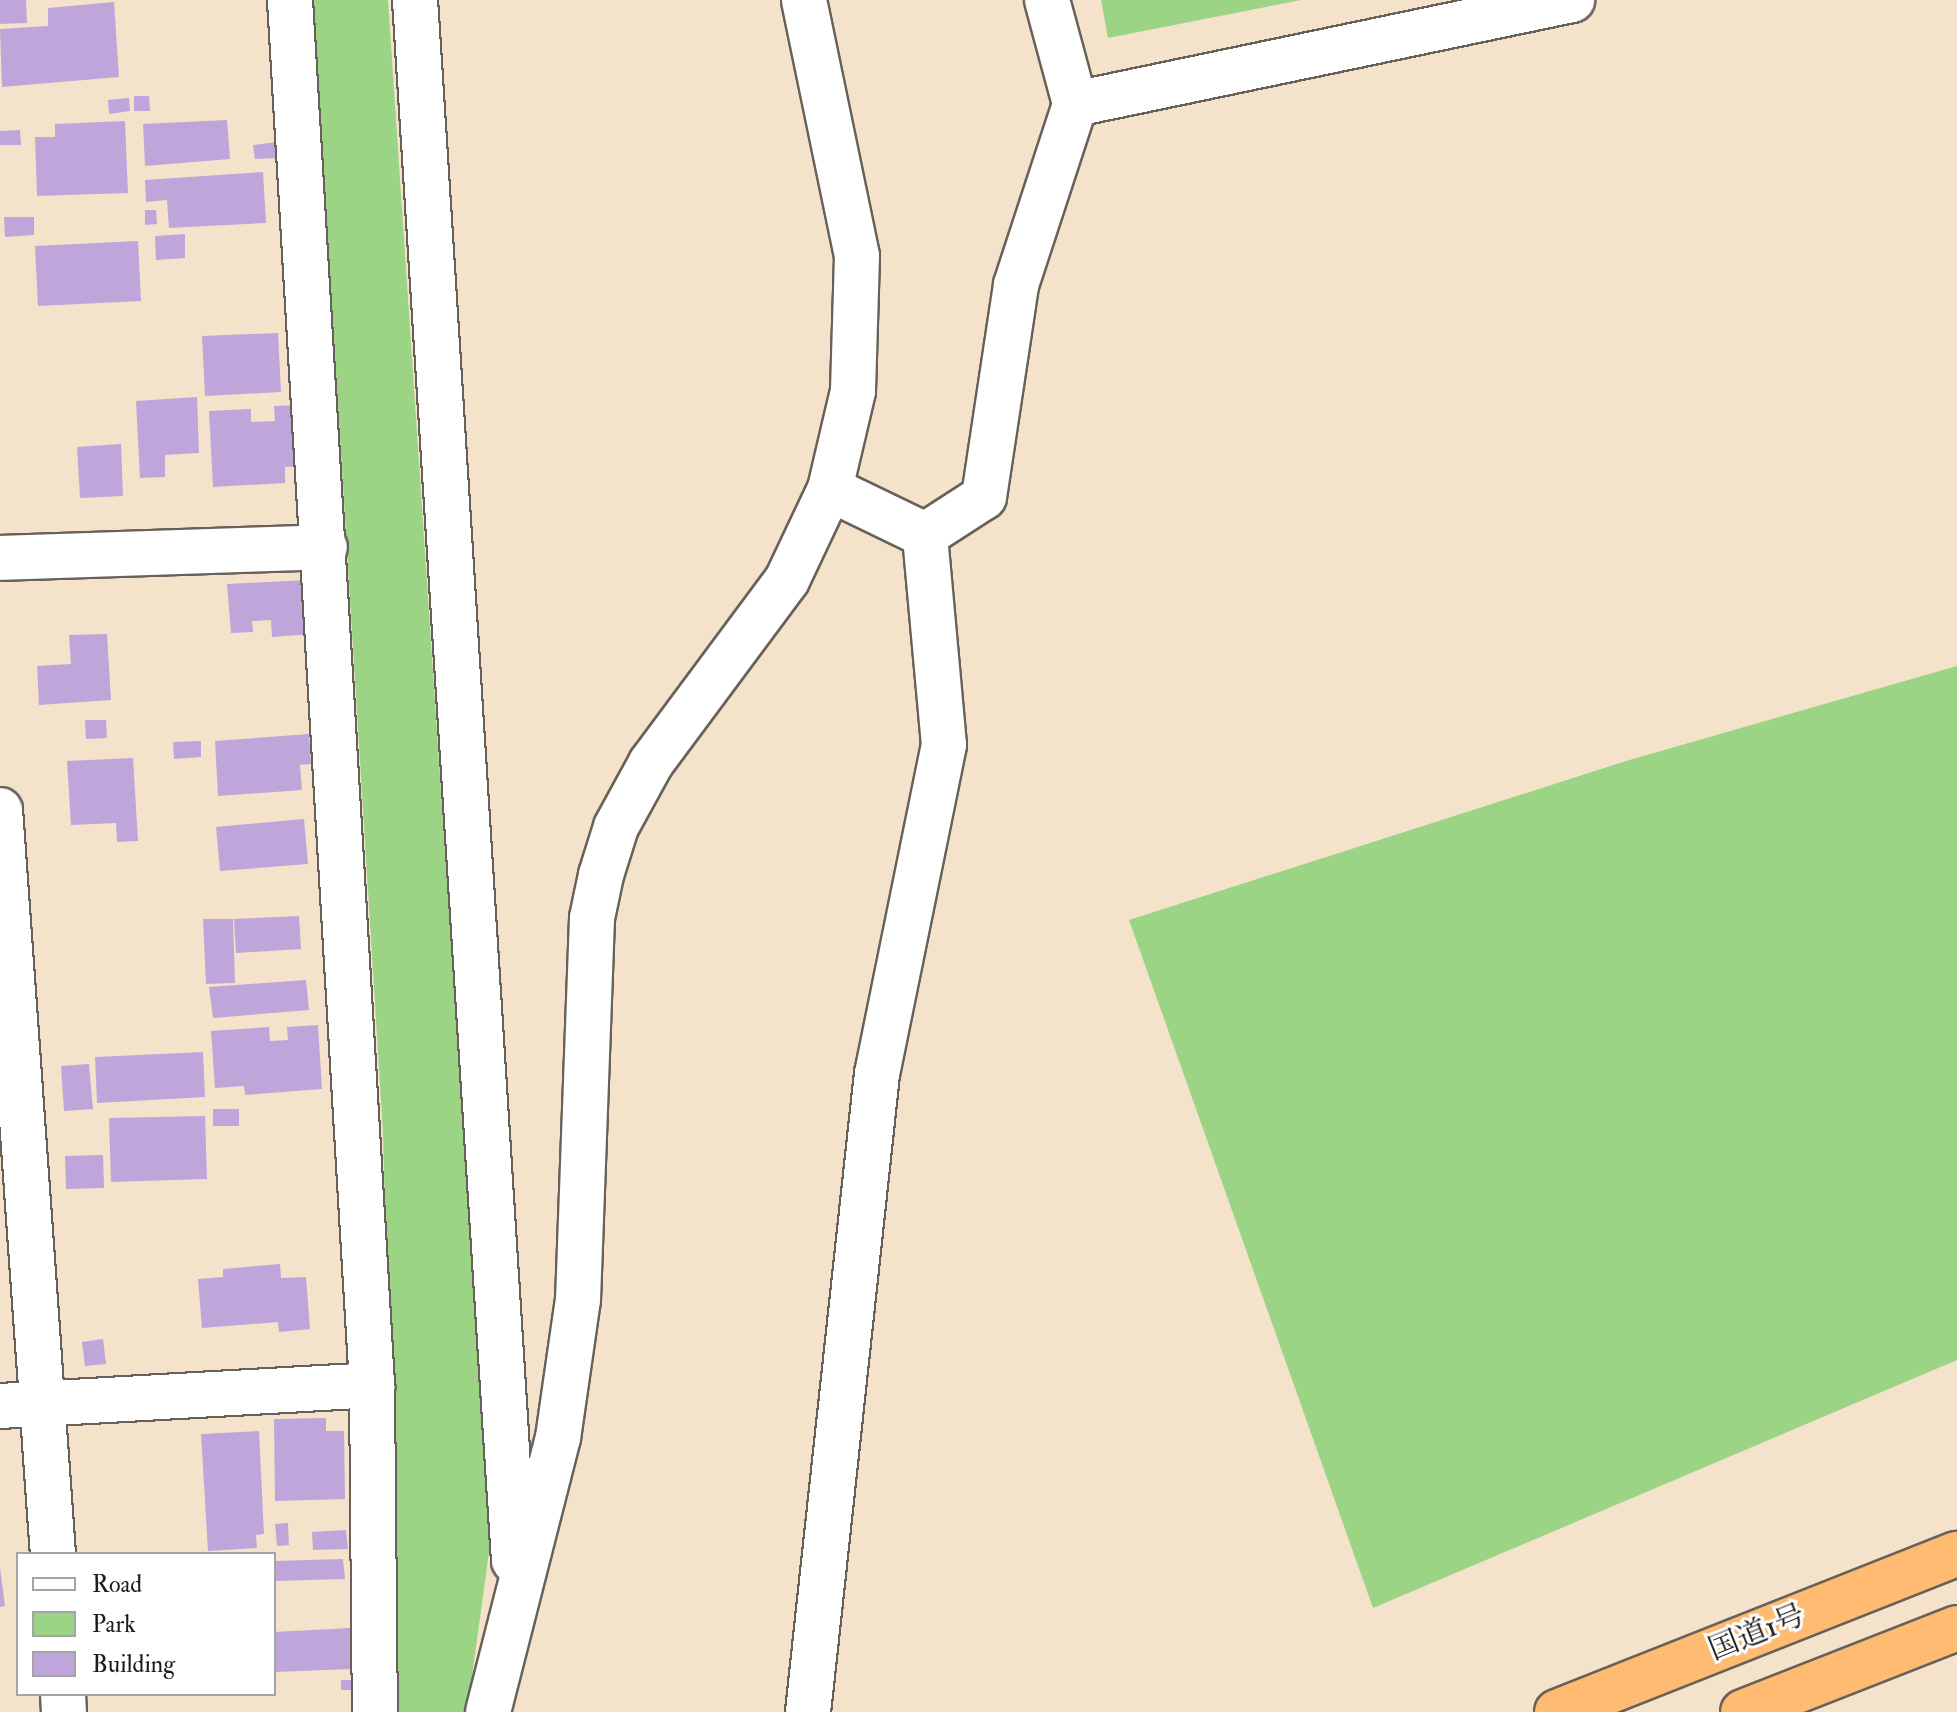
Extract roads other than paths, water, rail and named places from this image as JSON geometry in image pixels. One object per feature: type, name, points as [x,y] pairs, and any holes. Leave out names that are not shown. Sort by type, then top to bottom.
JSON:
[{"type":"highway","name":"国道1号","points":[[1557,1712],[1957,1554]]},
{"type":"highway","points":[[1743,1712],[1957,1628]]},
{"type":"street","points":[[290,0],[325,547],[372,1385],[375,1712]]},
{"type":"street","points":[[415,0],[516,1599]]},
{"type":"street","points":[[488,1712],[558,1438],[578,1300],[592,918],[601,875],[616,827],[651,763],[787,580],[830,489],[853,391],[857,256],[804,0]]},
{"type":"street","points":[[925,535],[984,497],[1016,285],[1075,104],[1047,0]]},
{"type":"street","points":[[1075,104],[1572,0]]},
{"type":"street","points":[[830,489],[925,535]]},
{"type":"street","points":[[808,1712],[877,1074],[944,745],[925,535]]},
{"type":"street","points":[[0,558],[325,547]]},
{"type":"street","points":[[0,810],[16,1288],[43,1404],[53,1552]]},
{"type":"street","points":[[0,1406],[372,1385]]}]
